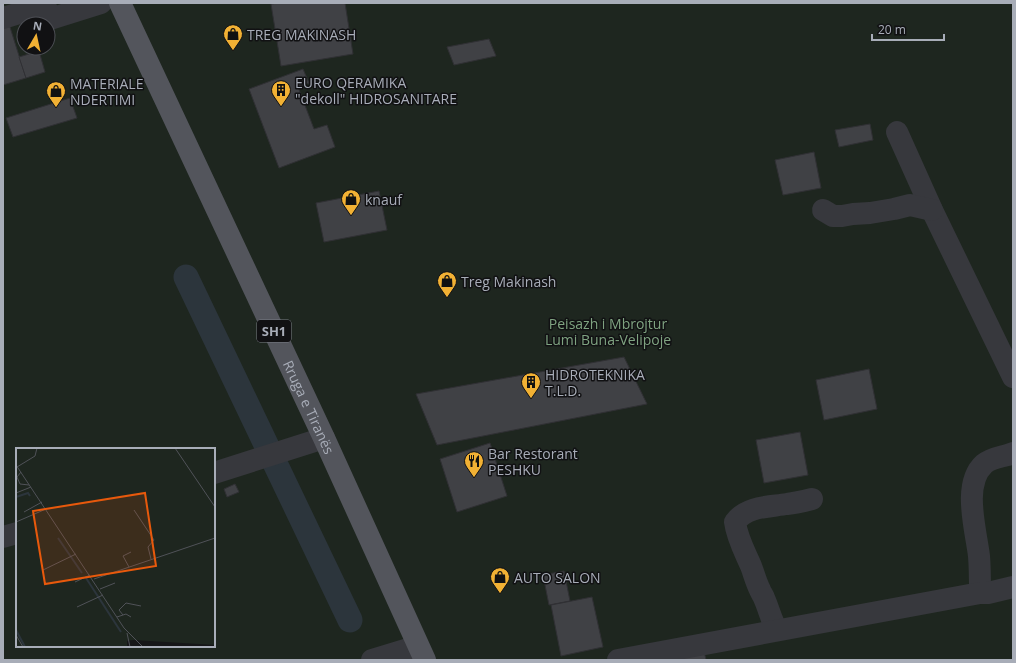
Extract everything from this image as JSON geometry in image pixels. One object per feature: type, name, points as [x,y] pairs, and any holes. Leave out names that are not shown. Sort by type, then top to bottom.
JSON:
[{"type":"main road","name":"Rruga e Tiranës","points":[[120,3],[324,438],[422,653]]},
{"type":"lane","points":[[3,18],[46,5],[50,20],[101,3]]},
{"type":"lane","points":[[897,132],[932,210],[1013,378]]},
{"type":"lane","points":[[823,210],[833,216],[842,216],[870,213],[910,205],[932,210]]},
{"type":"lane","points":[[215,472],[324,438]]},
{"type":"lane","points":[[980,593],[980,574],[976,536],[972,517],[972,489],[980,468],[986,462],[1013,453]]},
{"type":"lane","points":[[777,630],[744,552],[735,522],[739,516],[757,508],[792,504],[812,499]]},
{"type":"lane","points":[[3,537],[16,533]]},
{"type":"lane","points":[[618,660],[980,593],[988,593],[1013,587]]},
{"type":"lane","points":[[375,659],[422,653]]},
{"type":"green space","name":"Peisazh i Mbrojtur Lumi Buna-Velipoje","points":[[3,3],[1013,3],[1013,660],[3,660]]},
{"type":"building","points":[[345,3],[353,54],[281,66],[271,4]]},
{"type":"building","points":[[9,24],[16,46],[16,56],[19,56],[26,78],[3,85],[3,26]]},
{"type":"building","points":[[489,39],[496,56],[454,65],[447,47]]},
{"type":"building","points":[[40,56],[45,72],[26,78],[19,57]]},
{"type":"building","name":"EURO QERAMIKA \"dekoll\" HIDROSANITARE","points":[[303,69],[309,83],[298,87],[314,129],[327,125],[335,147],[279,168],[249,89]]},
{"type":"building","name":"MATERIALE NDERTIMI","points":[[70,98],[77,118],[13,137],[6,118]]},
{"type":"building","points":[[870,124],[873,140],[839,147],[835,130]]},
{"type":"building","points":[[814,152],[821,188],[783,195],[775,160]]},
{"type":"building","name":"knauf","points":[[379,191],[387,230],[324,242],[316,203]]},
{"type":"building","name":"HIDROTEKNIKA T.L.D.","points":[[624,357],[647,404],[437,445],[416,394]]},
{"type":"building","points":[[869,369],[877,409],[824,420],[816,380]]},
{"type":"building","points":[[800,432],[808,475],[764,483],[756,440]]},
{"type":"building","name":"Bar Restorant PESHKU","points":[[490,443],[507,496],[457,512],[440,459]]},
{"type":"building","points":[[235,484],[239,492],[227,497],[224,489]]},
{"type":"building","points":[[564,571],[570,601],[549,605],[543,575]]},
{"type":"building","points":[[592,597],[603,647],[561,656],[551,605]]},
{"type":"building","points":[[704,651],[706,660],[663,660]]},
{"type":"waterway","points":[[186,277],[350,620]]},
{"type":"place","name":"TREG MAKINASH","points":[[233,51]]},
{"type":"place","name":"EURO QERAMIKA \"dekoll\" HIDROSANITARE","points":[[281,107]]},
{"type":"place","name":"MATERIALE NDERTIMI","points":[[56,108]]},
{"type":"place","name":"knauf","points":[[351,216]]},
{"type":"place","name":"Treg Makinash","points":[[447,298]]},
{"type":"place","name":"HIDROTEKNIKA T.L.D.","points":[[531,399]]},
{"type":"place","name":"Bar Restorant PESHKU","points":[[474,478]]},
{"type":"place","name":"AUTO SALON","points":[[500,594]]}]
